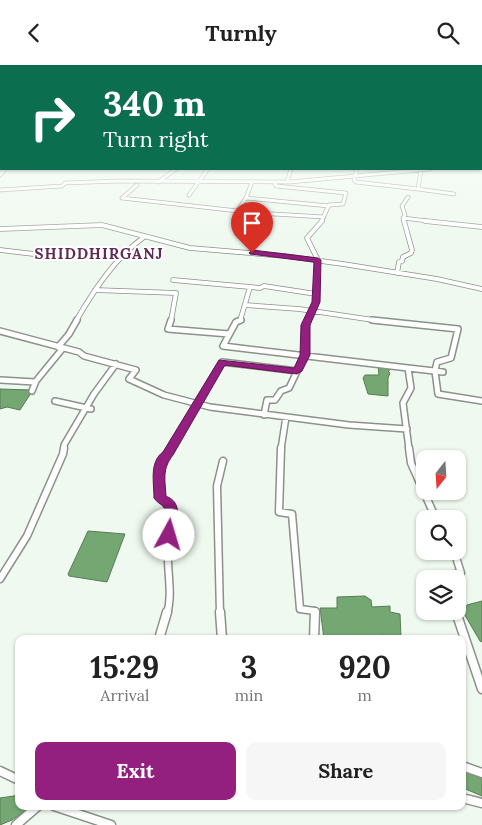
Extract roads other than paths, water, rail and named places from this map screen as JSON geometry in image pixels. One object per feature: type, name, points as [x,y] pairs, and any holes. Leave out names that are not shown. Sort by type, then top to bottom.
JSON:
[{"type":"street","points":[[158,182],[162,179]]},
{"type":"street","points":[[189,195],[201,179]]},
{"type":"street","points":[[0,190],[62,186],[65,183],[287,182],[315,179]]},
{"type":"street","points":[[354,179],[356,182],[454,194]]},
{"type":"street","points":[[418,189],[420,179]]},
{"type":"street","points":[[238,210],[246,198],[252,182]]},
{"type":"street","points":[[246,198],[328,206],[341,205],[346,193],[276,186],[274,182]]},
{"type":"street","points":[[137,185],[122,198],[324,217]]},
{"type":"street","points":[[397,273],[399,263],[403,257],[412,251],[403,218],[405,215],[402,206],[408,197]]},
{"type":"street","points":[[264,415],[267,400],[275,400],[281,391],[289,388],[305,355],[306,325],[316,302],[318,260],[307,238],[328,211],[328,206]]},
{"type":"street","points":[[403,218],[482,227]]},
{"type":"street","points":[[0,229],[96,224],[116,227],[144,237],[194,249],[318,260],[482,289]]},
{"type":"street","points":[[32,391],[35,382],[69,335],[95,290],[129,248],[144,237]]},
{"type":"street","points":[[0,250],[34,254]]},
{"type":"street","points":[[174,280],[260,288],[264,286],[316,294]]},
{"type":"street","points":[[250,287],[240,321],[236,323],[229,333],[223,346],[248,351],[305,355],[443,372]]},
{"type":"street","points":[[95,290],[176,293],[174,311],[168,329],[229,333]]},
{"type":"street","points":[[245,305],[312,309],[401,325],[458,329],[452,358],[437,362],[435,371],[438,394],[482,401]]},
{"type":"street","points":[[0,331],[136,370],[129,379],[164,395],[210,407],[348,425],[407,429]]},
{"type":"street","points":[[160,635],[170,603],[168,552],[172,512],[170,505],[160,498],[159,468],[163,458],[167,455],[196,403],[214,378],[222,362],[297,371]]},
{"type":"street","points":[[0,579],[27,536],[62,454],[64,445],[116,364]]},
{"type":"street","points":[[408,368],[410,388],[404,403],[411,463],[432,510]]},
{"type":"street","points":[[0,380],[35,382]]},
{"type":"street","points":[[55,401],[88,409]]},
{"type":"street","points":[[286,417],[280,443],[282,458],[279,512],[292,514],[300,609],[315,611],[314,635]]},
{"type":"street","points":[[222,635],[218,572],[217,486],[223,461]]},
{"type":"street","points":[[459,620],[464,635]]},
{"type":"street","points":[[466,641],[482,689]]},
{"type":"street","points":[[466,767],[482,773]]},
{"type":"street","points":[[0,771],[15,778]]},
{"type":"street","points":[[466,799],[482,803]]},
{"type":"street","points":[[16,825],[33,810]]},
{"type":"street","points":[[66,810],[111,825]]},
{"type":"district","name":"SHIDDHIRGANJ","points":[[99,253]]}]
